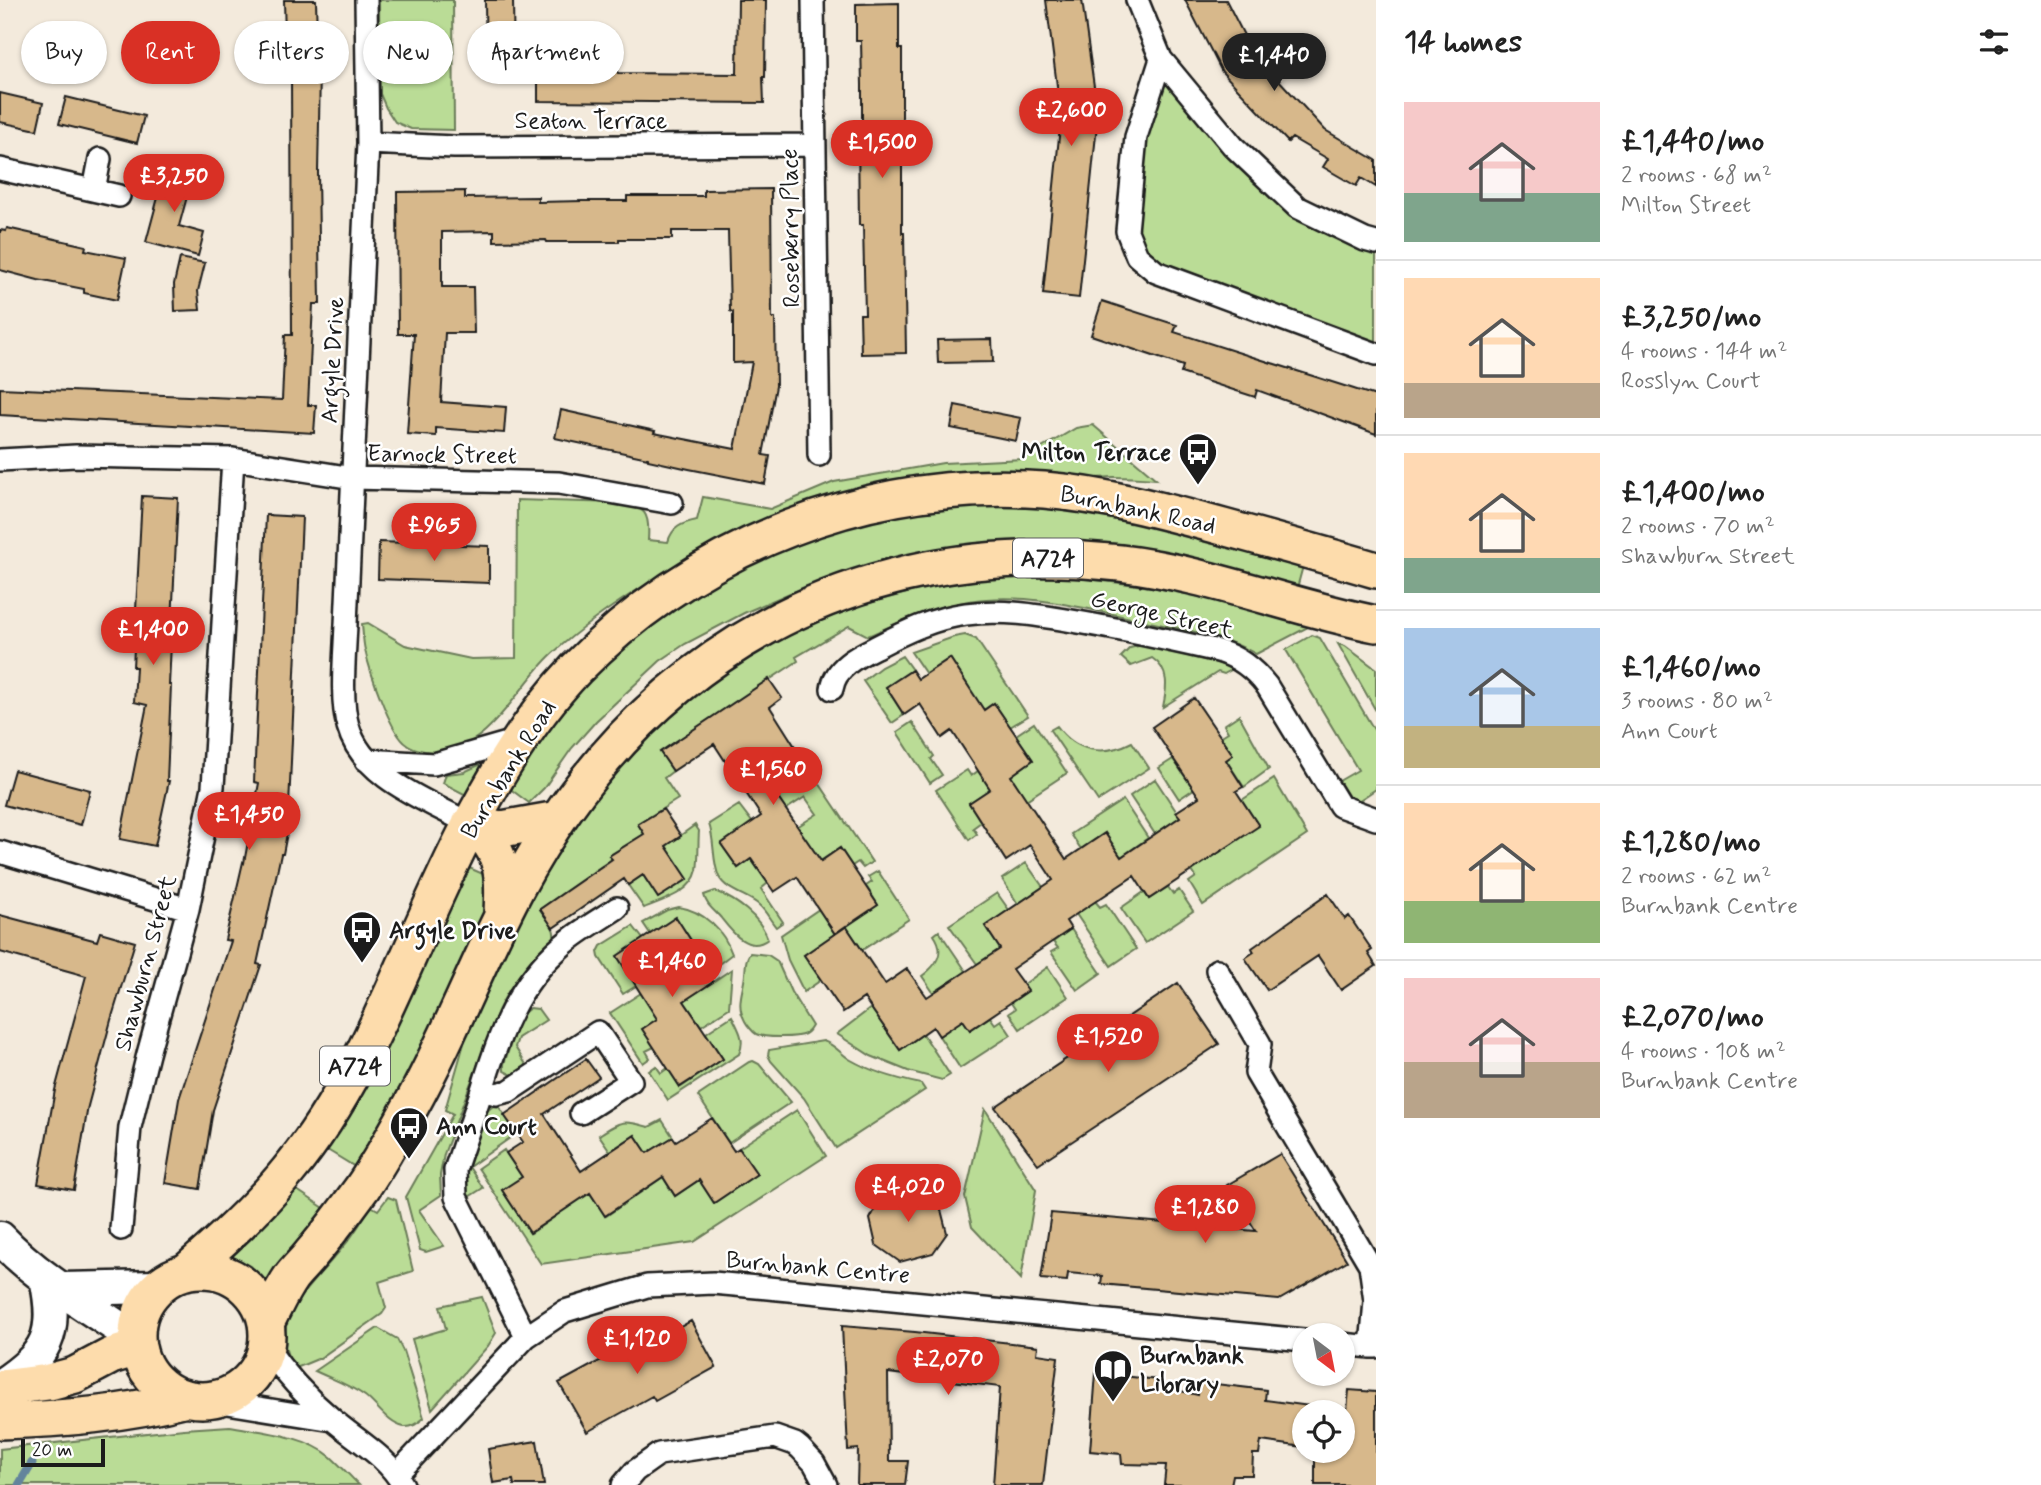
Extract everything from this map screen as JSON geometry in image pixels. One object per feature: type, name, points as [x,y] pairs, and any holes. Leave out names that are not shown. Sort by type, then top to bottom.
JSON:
[{"type":"main road","name":"Burnbank Road","points":[[172,1280],[228,1234],[277,1185],[336,1102],[370,1039],[470,824],[541,711],[574,671],[615,632],[681,583],[758,540],[844,509],[934,492],[989,488],[1045,490],[1160,509],[1376,570]]},
{"type":"main road","name":"A724","points":[[0,1420],[47,1420],[117,1413],[222,1397],[246,1383],[255,1373],[266,1335],[291,1277],[362,1187],[413,1103],[517,887],[558,819],[587,778],[667,694],[710,660],[767,626],[851,589],[919,571],[968,562],[1054,558],[1123,564],[1198,578],[1334,616],[1376,624]]},
{"type":"main road","points":[[470,824],[502,829],[558,819]]},
{"type":"main road","name":"A724","points":[[470,824],[490,843],[499,863],[503,882],[502,918]]},
{"type":"main road","points":[[172,1280],[212,1271],[237,1280],[256,1298],[266,1335]]},
{"type":"main road","name":"A724","points":[[136,1343],[142,1309],[149,1297],[172,1280]]},
{"type":"main road","points":[[0,1387],[48,1382],[75,1375],[136,1343],[147,1370],[155,1380],[164,1388],[198,1399]]},
{"type":"street","name":"Argyle Drive","points":[[366,0],[368,143],[344,685],[347,724],[355,745],[366,760],[390,780],[470,824]]},
{"type":"street","name":"Roseberry Place","points":[[814,0],[819,455]]},
{"type":"street","points":[[1137,0],[1161,59],[1233,146],[1297,207],[1376,243]]},
{"type":"street","points":[[1161,59],[1136,137],[1127,231],[1137,256],[1156,272],[1376,354]]},
{"type":"street","name":"Seaton Terrace","points":[[368,143],[454,147],[815,145]]},
{"type":"street","points":[[94,190],[100,159]]},
{"type":"street","points":[[0,169],[119,196]]},
{"type":"street","name":"Earnock Street","points":[[0,460],[76,456],[233,459],[353,478],[559,482],[672,503]]},
{"type":"street","name":"Shawburn Street","points":[[121,1229],[130,1127],[188,909],[213,787],[233,459]]},
{"type":"street","name":"George Street","points":[[832,689],[833,680],[840,670],[864,653],[900,634],[937,620],[994,611],[1040,615],[1115,628],[1233,655],[1258,674],[1267,686],[1339,806],[1376,818]]},
{"type":"street","points":[[366,760],[434,764],[521,739]]},
{"type":"street","points":[[0,852],[188,909]]},
{"type":"street","points":[[526,1337],[456,1197],[455,1170],[512,1009],[533,975],[564,944],[617,908]]},
{"type":"street","points":[[1217,970],[1261,1044],[1256,1073],[1370,1265],[1375,1301],[1373,1347],[1355,1345]]},
{"type":"street","points":[[482,1090],[496,1094],[509,1091],[598,1032],[631,1081],[581,1113]]},
{"type":"street","points":[[0,1238],[16,1255],[136,1343]]},
{"type":"street","points":[[54,1284],[172,1280]]},
{"type":"street","name":"Burnbank Centre","points":[[400,1480],[526,1337],[565,1311],[647,1286],[713,1283],[1292,1339]]},
{"type":"street","points":[[0,1387],[30,1363],[46,1345],[52,1318],[54,1284]]},
{"type":"street","points":[[266,1335],[278,1364],[333,1420],[356,1436],[400,1480]]},
{"type":"street","points":[[198,1399],[333,1420]]},
{"type":"street","points":[[623,1485],[635,1471],[659,1454],[775,1437],[795,1444],[814,1463],[826,1485]]},
{"type":"green space","points":[[379,0],[453,0],[454,130],[411,129],[395,122],[380,94],[380,84],[453,84],[453,21],[379,21]]},
{"type":"green space","points":[[1161,59],[1297,207],[1376,243],[1376,354],[1156,272],[1127,231]]},
{"type":"green space","points":[[1093,425],[1156,479],[955,473],[870,486],[802,505],[724,540],[612,607],[552,654],[489,728],[474,740],[457,748],[435,752],[421,750],[404,742],[392,725],[371,672],[362,624],[368,623],[405,645],[471,659],[516,658],[517,500],[628,505],[641,509],[647,517],[648,540],[668,542],[678,526],[697,520],[703,497],[770,509],[834,482],[943,463],[1023,459],[1076,428]]},
{"type":"green space","points":[[982,504],[1025,505],[1114,515],[1303,566],[1297,588],[1098,545],[1013,542],[959,549],[851,574],[790,593],[744,613],[685,644],[660,661],[596,721],[572,748],[544,788],[529,803],[509,788],[529,755],[568,703],[595,673],[624,645],[709,582],[766,553],[871,518]]},
{"type":"green space","points":[[1045,575],[1157,588],[1233,605],[1308,627],[1256,654],[1204,634],[1082,607],[1014,598],[969,601],[930,611],[868,636],[849,626],[796,657],[798,661],[660,752],[673,771],[664,778],[678,799],[638,824],[644,834],[610,855],[624,879],[602,866],[540,909],[553,928],[553,940],[521,972],[498,1011],[444,1154],[440,1175],[441,1195],[419,1210],[444,1246],[426,1252],[420,1250],[406,1197],[453,1114],[445,1110],[467,1033],[531,897],[576,822],[642,742],[690,699],[731,669],[804,627],[857,606],[930,587]]},
{"type":"green space","points":[[965,635],[976,639],[1028,716],[1010,727],[994,703],[969,720],[969,687],[950,658],[926,674],[911,652]]},
{"type":"green space","points":[[1312,635],[1320,638],[1376,733],[1376,789],[1358,801],[1349,797],[1339,781],[1358,770],[1286,650]]},
{"type":"green space","points":[[1338,644],[1345,646],[1376,669],[1376,711]]},
{"type":"green space","points":[[1142,645],[1233,669],[1224,674],[1218,672],[1163,707],[1166,680],[1158,663],[1152,658],[1131,666],[1121,657],[1130,648]]},
{"type":"green space","points":[[902,656],[912,670],[886,687],[904,715],[892,723],[863,681]]},
{"type":"green space","points":[[1239,715],[1269,769],[1244,787],[1226,760],[1233,755],[1220,737],[1228,732],[1224,725]]},
{"type":"green space","points":[[912,722],[934,756],[931,759],[942,775],[930,783],[897,732]]},
{"type":"green space","points":[[1034,723],[1067,773],[1026,800],[1011,776],[1033,760],[1016,735]]},
{"type":"green space","points":[[1057,726],[1073,742],[1091,749],[1111,749],[1132,742],[1149,768],[1098,801],[1050,730]]},
{"type":"green space","points":[[1173,759],[1190,784],[1204,782],[1179,799],[1159,768]]},
{"type":"green space","points":[[805,762],[872,862],[863,868],[858,862],[852,866],[840,848],[816,864],[797,827],[817,814],[805,797],[768,821],[752,797]]},
{"type":"green space","points":[[482,766],[466,795],[443,783],[446,774],[464,772]]},
{"type":"green space","points":[[967,770],[971,776],[978,771],[990,789],[969,803],[981,822],[973,828],[977,834],[969,840],[936,790]]},
{"type":"green space","points":[[1155,779],[1180,817],[1155,834],[1130,796]]},
{"type":"green space","points":[[1274,779],[1307,835],[1203,905],[1189,882],[1196,877],[1192,871],[1258,825],[1242,800]]},
{"type":"green space","points":[[1123,800],[1148,838],[1121,857],[1105,833],[1081,849],[1071,834]]},
{"type":"green space","points":[[739,805],[752,822],[721,844],[738,868],[751,859],[768,883],[761,889],[783,922],[776,927],[759,905],[722,882],[717,871],[709,824]]},
{"type":"green space","points":[[695,825],[699,831],[698,865],[694,878],[676,895],[644,908],[628,885],[643,875],[658,898],[687,880],[666,846]]},
{"type":"green space","points":[[1026,863],[1043,887],[1018,904],[1002,879]]},
{"type":"green space","points":[[467,867],[490,877],[485,918],[395,1103],[357,1168],[324,1148]]},
{"type":"green space","points":[[878,871],[909,919],[862,950],[846,926],[878,905],[866,886],[872,882],[868,877]]},
{"type":"green space","points":[[1168,887],[1173,894],[1179,890],[1193,911],[1145,943],[1121,908],[1144,892],[1149,899]]},
{"type":"green space","points":[[715,891],[731,899],[753,916],[768,939],[754,944],[735,935],[705,899],[704,895]]},
{"type":"green space","points":[[997,893],[1009,910],[985,926],[1000,949],[977,964],[949,925]]},
{"type":"green space","points":[[1095,901],[1100,907],[1106,904],[1136,949],[1111,966],[1076,914]]},
{"type":"green space","points":[[679,907],[697,913],[712,923],[732,954],[707,973],[698,958],[701,955],[677,919],[651,935],[643,923],[667,910]]},
{"type":"green space","points":[[819,909],[835,934],[804,955],[821,980],[804,992],[788,960],[781,935]]},
{"type":"green space","points":[[633,926],[643,939],[636,986],[623,994],[598,952],[601,946]]},
{"type":"green space","points":[[1071,929],[1101,973],[1077,990],[1051,952],[1058,948],[1053,942]]},
{"type":"green space","points":[[939,931],[966,971],[937,998],[922,976],[938,958],[938,941],[934,935]]},
{"type":"green space","points":[[750,953],[768,955],[777,961],[791,992],[812,1026],[805,1034],[788,1037],[760,1035],[747,1024],[740,1003]]},
{"type":"green space","points":[[1048,967],[1068,997],[1020,1029],[1009,1013],[1015,1009],[1011,1003],[1027,991],[1023,985]]},
{"type":"green space","points":[[732,969],[729,1008],[701,1026],[684,1001]]},
{"type":"green space","points":[[655,984],[672,1009],[643,1029],[654,1047],[646,1051],[650,1058],[643,1063],[610,1013]]},
{"type":"green space","points":[[530,1008],[538,1009],[546,1020],[518,1038],[515,1047],[527,1066],[512,1075],[504,1071],[504,1064],[519,1019]]},
{"type":"green space","points":[[871,1008],[900,1050],[923,1034],[950,1075],[942,1080],[908,1071],[871,1056],[837,1034]]},
{"type":"green space","points":[[732,1016],[741,1039],[739,1054],[668,1100],[649,1071],[656,1066],[661,1073],[668,1068],[681,1087],[723,1059],[706,1033]]},
{"type":"green space","points":[[990,1017],[995,1024],[1001,1020],[1011,1035],[960,1068],[939,1036],[963,1020],[970,1030]]},
{"type":"green space","points":[[823,1041],[859,1064],[885,1075],[921,1084],[925,1090],[836,1148],[804,1098],[768,1055],[769,1050]]},
{"type":"green space","points":[[753,1061],[759,1064],[791,1102],[729,1143],[698,1096]]},
{"type":"green space","points":[[493,1106],[499,1107],[517,1133],[469,1167],[483,1188],[467,1198],[465,1171],[486,1112]]},
{"type":"green space","points":[[985,1109],[1036,1190],[1021,1279],[972,1227],[965,1197]]},
{"type":"green space","points":[[797,1110],[826,1156],[694,1242],[541,1264],[478,1168],[504,1150],[522,1177],[502,1190],[531,1233],[556,1216],[544,1198],[587,1189],[606,1216],[663,1177],[675,1196],[699,1180],[714,1202],[757,1174],[739,1148]]},
{"type":"green space","points":[[662,1120],[673,1137],[647,1153],[635,1135],[610,1151],[599,1135],[623,1123],[649,1127]]},
{"type":"green space","points":[[294,1188],[327,1210],[268,1285],[251,1266],[228,1255]]},
{"type":"green space","points":[[388,1197],[396,1200],[413,1271],[379,1282],[386,1308],[382,1314],[320,1358],[296,1368],[286,1352],[284,1335],[288,1319],[308,1288],[351,1238],[371,1206],[378,1210]]},
{"type":"green space","points":[[482,1297],[496,1333],[488,1346],[432,1409],[412,1339],[446,1329],[440,1306]]},
{"type":"green space","points":[[378,1328],[397,1339],[403,1351],[424,1418],[412,1426],[398,1425],[359,1392],[315,1371]]},
{"type":"green space","points":[[230,1426],[309,1444],[331,1457],[359,1485],[0,1485],[0,1449]]},
{"type":"building","points":[[284,0],[316,0],[317,21],[285,21]]},
{"type":"building","points":[[485,0],[513,0],[513,21],[485,21]]},
{"type":"building","points":[[738,0],[766,0],[764,103],[538,101],[538,84],[624,84],[624,73],[737,74]]},
{"type":"building","points":[[1046,0],[1082,0],[1098,115],[1079,298],[1043,294],[1061,117]]},
{"type":"building","points":[[1185,0],[1226,0],[1252,51],[1325,130],[1376,160],[1376,187],[1361,178],[1356,186],[1323,167],[1328,159],[1292,138],[1288,142],[1222,72]]},
{"type":"building","points":[[899,3],[906,353],[861,354],[860,314],[865,314],[863,225],[859,225],[858,130],[862,130],[862,85],[861,41],[856,41],[856,4]]},
{"type":"building","points":[[291,84],[320,84],[320,304],[313,304],[308,405],[316,405],[314,433],[0,415],[0,388],[282,400],[285,335],[292,335]]},
{"type":"building","points":[[0,93],[43,103],[37,130],[0,122]]},
{"type":"building","points":[[66,97],[144,116],[137,143],[59,124]]},
{"type":"building","points":[[167,164],[194,171],[179,226],[204,233],[198,256],[146,242]]},
{"type":"building","points":[[771,189],[772,318],[775,318],[776,386],[763,455],[770,456],[765,484],[555,438],[561,410],[655,431],[654,433],[735,449],[752,362],[733,363],[728,231],[672,231],[672,239],[619,239],[619,242],[494,241],[494,231],[442,232],[442,287],[473,287],[474,333],[445,333],[441,402],[506,407],[504,433],[436,428],[436,436],[407,434],[414,334],[398,334],[397,192],[465,191],[465,198],[538,197],[538,202],[627,201],[627,196],[704,196],[704,190]]},
{"type":"building","points":[[7,228],[86,246],[85,250],[126,258],[117,300],[84,293],[84,289],[0,270],[0,230],[6,231]]},
{"type":"building","points":[[180,258],[205,263],[198,291],[200,310],[175,311],[174,284]]},
{"type":"building","points":[[1102,301],[1177,325],[1174,332],[1376,396],[1376,434],[1257,390],[1255,397],[1181,373],[1183,366],[1091,335]]},
{"type":"building","points":[[992,339],[993,362],[938,363],[937,340]]},
{"type":"building","points":[[955,405],[1021,418],[1016,441],[951,428]]},
{"type":"building","points":[[142,496],[178,498],[169,685],[169,781],[155,846],[120,839],[147,705],[134,702],[136,667],[133,667]]},
{"type":"building","points":[[266,515],[302,517],[289,806],[292,807],[257,964],[261,965],[213,1110],[200,1189],[165,1183],[179,1099],[231,941],[225,940],[244,863],[259,783],[254,782]]},
{"type":"building","points":[[379,542],[489,546],[489,583],[378,579]]},
{"type":"building","points":[[950,658],[984,710],[994,703],[1033,760],[1011,776],[1066,859],[1105,833],[1121,857],[1180,817],[1176,812],[1199,797],[1152,727],[1194,698],[1233,755],[1226,760],[1243,787],[1236,791],[1259,826],[1149,899],[1134,876],[1066,921],[1071,929],[1012,969],[1028,991],[970,1030],[963,1020],[939,1036],[933,1027],[900,1050],[864,998],[843,1012],[804,955],[846,926],[885,984],[907,969],[927,997],[1000,949],[985,926],[1053,880],[1030,845],[1006,861],[969,803],[990,789],[952,731],[942,738],[920,704],[904,715],[886,687],[912,670],[918,679]]},
{"type":"building","points":[[769,679],[782,698],[770,707],[801,756],[765,779],[821,861],[840,848],[878,905],[835,934],[797,877],[774,892],[751,859],[738,868],[721,844],[761,816],[714,744],[673,771],[660,752]]},
{"type":"building","points":[[14,770],[90,790],[81,825],[4,805]]},
{"type":"building","points":[[663,809],[681,836],[666,846],[688,879],[658,898],[643,875],[628,885],[624,879],[553,928],[540,909],[612,859],[609,856],[644,834],[638,824]]},
{"type":"building","points":[[1328,894],[1345,919],[1349,916],[1372,950],[1368,953],[1376,966],[1341,990],[1318,956],[1267,990],[1245,958],[1254,952],[1252,948]]},
{"type":"building","points":[[0,915],[97,941],[100,932],[135,942],[88,1106],[74,1190],[38,1184],[55,1090],[86,976],[0,952]]},
{"type":"building","points":[[676,917],[701,956],[698,957],[713,982],[684,1001],[723,1059],[680,1087],[642,1029],[657,1019],[617,956]]},
{"type":"building","points":[[1178,983],[1219,1044],[1038,1164],[995,1107]]},
{"type":"building","points":[[586,1059],[599,1077],[544,1114],[581,1171],[635,1135],[647,1153],[673,1137],[676,1141],[712,1118],[734,1151],[739,1148],[757,1174],[714,1203],[699,1180],[675,1196],[663,1177],[605,1216],[590,1193],[530,1233],[502,1190],[522,1177],[506,1153],[523,1142],[504,1115]]},
{"type":"building","points":[[1280,1154],[1347,1261],[1279,1300],[1101,1284],[1102,1276],[1068,1273],[1067,1281],[1041,1279],[1051,1213],[1256,1231],[1227,1185]]},
{"type":"building","points":[[915,1187],[939,1202],[947,1233],[933,1253],[900,1262],[876,1245],[870,1219],[883,1194]]},
{"type":"building","points":[[691,1321],[716,1367],[655,1401],[652,1396],[587,1432],[559,1383],[625,1347],[630,1356]]},
{"type":"building","points":[[842,1326],[1038,1346],[1037,1354],[1058,1357],[1043,1485],[993,1485],[1000,1387],[888,1373],[889,1461],[908,1461],[905,1485],[857,1485],[858,1449],[848,1450]]},
{"type":"building","points":[[1096,1373],[1158,1380],[1158,1386],[1198,1395],[1199,1382],[1266,1390],[1265,1400],[1292,1404],[1292,1445],[1261,1441],[1259,1454],[1253,1454],[1252,1475],[1233,1475],[1231,1485],[1164,1485],[1166,1465],[1122,1464],[1121,1454],[1090,1451]]},
{"type":"building","points":[[1349,1390],[1376,1392],[1376,1485],[1315,1485],[1315,1463],[1355,1463],[1355,1400],[1348,1400]]},
{"type":"building","points":[[537,1441],[544,1485],[514,1485],[513,1480],[493,1483],[488,1449]]},
{"type":"waterway","points":[[19,1485],[32,1463]]},
{"type":"place","name":"Milton Terrace","points":[[1198,486]]},
{"type":"place","name":"Argyle Drive","points":[[362,964]]},
{"type":"place","name":"Ann Court","points":[[409,1160]]},
{"type":"place","name":"Burnbank Library","points":[[1113,1403]]}]
